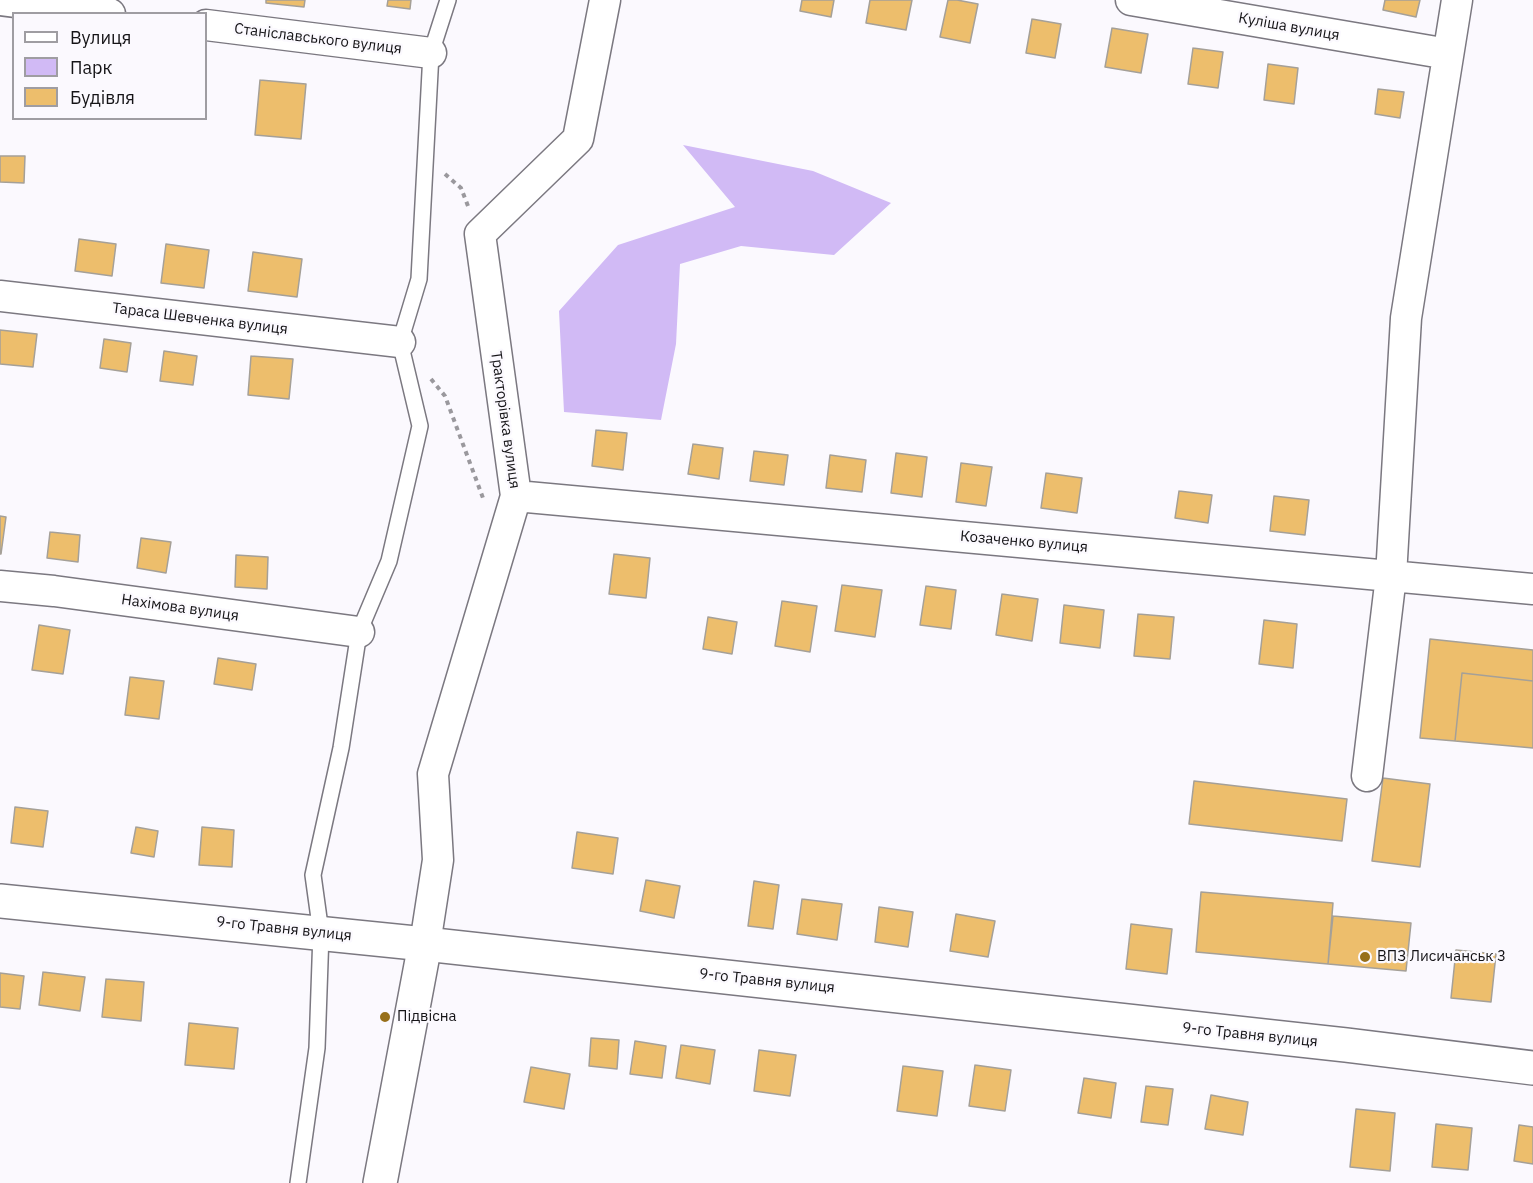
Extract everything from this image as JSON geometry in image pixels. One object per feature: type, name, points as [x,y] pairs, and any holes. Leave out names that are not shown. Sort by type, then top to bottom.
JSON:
[{"type":"main road","name":"9-го Травня вулиця","points":[[0,901],[425,944],[1322,1042],[1533,1068]]},
{"type":"main road","points":[[380,1183],[425,944]]},
{"type":"street","points":[[0,0],[94,12]]},
{"type":"street","points":[[480,234],[578,139],[605,0]]},
{"type":"street","name":"Куліша вулиця","points":[[1131,0],[1448,54]]},
{"type":"street","points":[[1367,776],[1390,576],[1406,318],[1457,0]]},
{"type":"street","name":"Станіславського вулиця","points":[[207,25],[431,53]]},
{"type":"street","name":"Тракторівка вулиця","points":[[425,944],[438,860],[433,774],[516,496],[480,234]]},
{"type":"street","name":"Тараса Шевченка вулиця","points":[[0,296],[400,342]]},
{"type":"street","name":"Козаченко вулиця","points":[[516,496],[1533,589]]},
{"type":"street","name":"Нахімова вулиця","points":[[0,586],[77,594],[359,632]]},
{"type":"lane","points":[[298,1183],[317,1048],[321,933],[313,875],[341,748],[359,632],[390,561],[420,426],[400,342],[419,279],[431,53],[448,0]]},
{"type":"path","points":[[425,156],[461,188],[480,234]]},
{"type":"path","points":[[430,378],[445,396],[483,498],[516,496]]},
{"type":"green space","points":[[683,145],[813,171],[891,203],[834,255],[741,246],[680,264],[676,344],[661,420],[564,412],[559,311],[618,245],[735,207]]},
{"type":"building","points":[[266,0],[305,0],[304,7],[266,3]]},
{"type":"building","points":[[388,0],[411,0],[410,9],[387,6]]},
{"type":"building","points":[[802,0],[834,0],[831,17],[800,11]]},
{"type":"building","points":[[870,0],[912,0],[906,30],[866,23]]},
{"type":"building","points":[[948,0],[978,4],[970,43],[940,37]]},
{"type":"building","points":[[1385,0],[1420,0],[1416,17],[1383,10]]},
{"type":"building","points":[[1032,19],[1061,24],[1055,58],[1026,53]]},
{"type":"building","points":[[1112,28],[1148,34],[1141,73],[1105,67]]},
{"type":"building","points":[[1193,48],[1223,52],[1218,88],[1188,84]]},
{"type":"building","points":[[1268,64],[1298,68],[1294,104],[1264,100]]},
{"type":"building","points":[[260,80],[306,84],[301,139],[255,135]]},
{"type":"building","points":[[1378,89],[1404,92],[1400,118],[1375,114]]},
{"type":"building","points":[[0,156],[25,156],[24,183],[0,182]]},
{"type":"building","points":[[79,239],[116,244],[112,276],[75,271]]},
{"type":"building","points":[[166,244],[209,250],[204,288],[161,283]]},
{"type":"building","points":[[253,252],[302,259],[297,297],[248,291]]},
{"type":"building","points":[[0,330],[37,334],[33,367],[0,364]]},
{"type":"building","points":[[104,339],[131,343],[127,372],[100,368]]},
{"type":"building","points":[[164,351],[197,356],[193,385],[160,381]]},
{"type":"building","points":[[251,356],[293,359],[289,399],[248,395]]},
{"type":"building","points":[[596,430],[627,433],[623,470],[592,466]]},
{"type":"building","points":[[693,444],[723,448],[719,479],[688,474]]},
{"type":"building","points":[[754,451],[788,455],[784,485],[750,481]]},
{"type":"building","points":[[896,453],[927,457],[922,497],[891,493]]},
{"type":"building","points":[[830,455],[866,460],[862,492],[826,488]]},
{"type":"building","points":[[961,463],[992,467],[986,506],[956,502]]},
{"type":"building","points":[[1046,473],[1082,478],[1077,513],[1041,508]]},
{"type":"building","points":[[1179,491],[1212,495],[1208,523],[1175,518]]},
{"type":"building","points":[[1274,496],[1309,500],[1305,535],[1270,531]]},
{"type":"building","points":[[0,516],[6,517],[1,554],[0,554]]},
{"type":"building","points":[[50,532],[80,535],[78,562],[47,558]]},
{"type":"building","points":[[141,538],[171,542],[166,573],[137,568]]},
{"type":"building","points":[[614,554],[650,558],[646,598],[609,594]]},
{"type":"building","points":[[236,555],[268,557],[267,589],[235,587]]},
{"type":"building","points":[[842,585],[882,590],[875,637],[835,631]]},
{"type":"building","points":[[926,586],[956,590],[951,629],[920,625]]},
{"type":"building","points":[[1002,594],[1038,599],[1032,641],[996,635]]},
{"type":"building","points":[[782,601],[817,606],[810,652],[775,646]]},
{"type":"building","points":[[1064,605],[1104,610],[1100,648],[1060,643]]},
{"type":"building","points":[[1138,614],[1174,617],[1170,659],[1134,656]]},
{"type":"building","points":[[708,617],[737,622],[732,654],[703,649]]},
{"type":"building","points":[[1264,620],[1297,624],[1293,668],[1259,664]]},
{"type":"building","points":[[39,625],[70,630],[63,674],[32,670]]},
{"type":"building","points":[[1430,639],[1533,650],[1533,681],[1462,673],[1455,741],[1420,738]]},
{"type":"building","points":[[218,658],[256,664],[252,690],[214,684]]},
{"type":"building","points":[[1462,673],[1533,681],[1533,748],[1455,741]]},
{"type":"building","points":[[130,677],[164,681],[159,719],[125,715]]},
{"type":"building","points":[[1383,778],[1430,784],[1420,867],[1372,861]]},
{"type":"building","points":[[1194,781],[1347,799],[1342,841],[1189,824]]},
{"type":"building","points":[[15,807],[48,811],[43,847],[11,843]]},
{"type":"building","points":[[136,827],[158,831],[154,857],[131,853]]},
{"type":"building","points":[[202,827],[234,830],[232,867],[199,865]]},
{"type":"building","points":[[577,832],[618,838],[613,874],[572,868]]},
{"type":"building","points":[[646,880],[680,886],[674,918],[640,911]]},
{"type":"building","points":[[754,881],[779,885],[773,929],[748,926]]},
{"type":"building","points":[[1201,892],[1333,903],[1328,964],[1196,952]]},
{"type":"building","points":[[802,899],[842,904],[837,940],[797,934]]},
{"type":"building","points":[[879,907],[913,912],[908,947],[875,942]]},
{"type":"building","points":[[956,914],[995,921],[988,957],[950,951]]},
{"type":"building","points":[[1333,916],[1411,923],[1406,971],[1328,964]]},
{"type":"building","points":[[1131,924],[1172,929],[1167,974],[1126,969]]},
{"type":"building","points":[[1456,950],[1496,954],[1491,1002],[1451,998]]},
{"type":"building","points":[[43,972],[85,977],[80,1011],[39,1005]]},
{"type":"building","points":[[0,973],[24,976],[20,1009],[0,1007]]},
{"type":"building","points":[[106,979],[144,982],[141,1021],[102,1017]]},
{"type":"building","points":[[189,1023],[238,1028],[234,1069],[185,1065]]},
{"type":"building","points":[[591,1038],[619,1040],[617,1069],[589,1066]]},
{"type":"building","points":[[635,1041],[666,1046],[662,1078],[630,1074]]},
{"type":"building","points":[[681,1045],[715,1050],[710,1084],[676,1078]]},
{"type":"building","points":[[759,1050],[796,1055],[790,1096],[754,1091]]},
{"type":"building","points":[[975,1065],[1011,1070],[1005,1111],[969,1106]]},
{"type":"building","points":[[903,1066],[943,1071],[937,1116],[897,1111]]},
{"type":"building","points":[[531,1067],[570,1074],[564,1109],[524,1102]]},
{"type":"building","points":[[1084,1078],[1116,1083],[1111,1118],[1078,1113]]},
{"type":"building","points":[[1146,1086],[1173,1089],[1168,1125],[1141,1122]]},
{"type":"building","points":[[1211,1095],[1248,1102],[1243,1135],[1205,1129]]},
{"type":"building","points":[[1356,1109],[1395,1113],[1390,1171],[1350,1167]]},
{"type":"building","points":[[1436,1124],[1472,1128],[1468,1170],[1432,1167]]},
{"type":"building","points":[[1519,1125],[1533,1127],[1533,1164],[1514,1161]]},
{"type":"place","name":"ВПЗ Лисичанськ 3","points":[[1365,957]]},
{"type":"place","name":"Підвісна","points":[[385,1017]]}]
